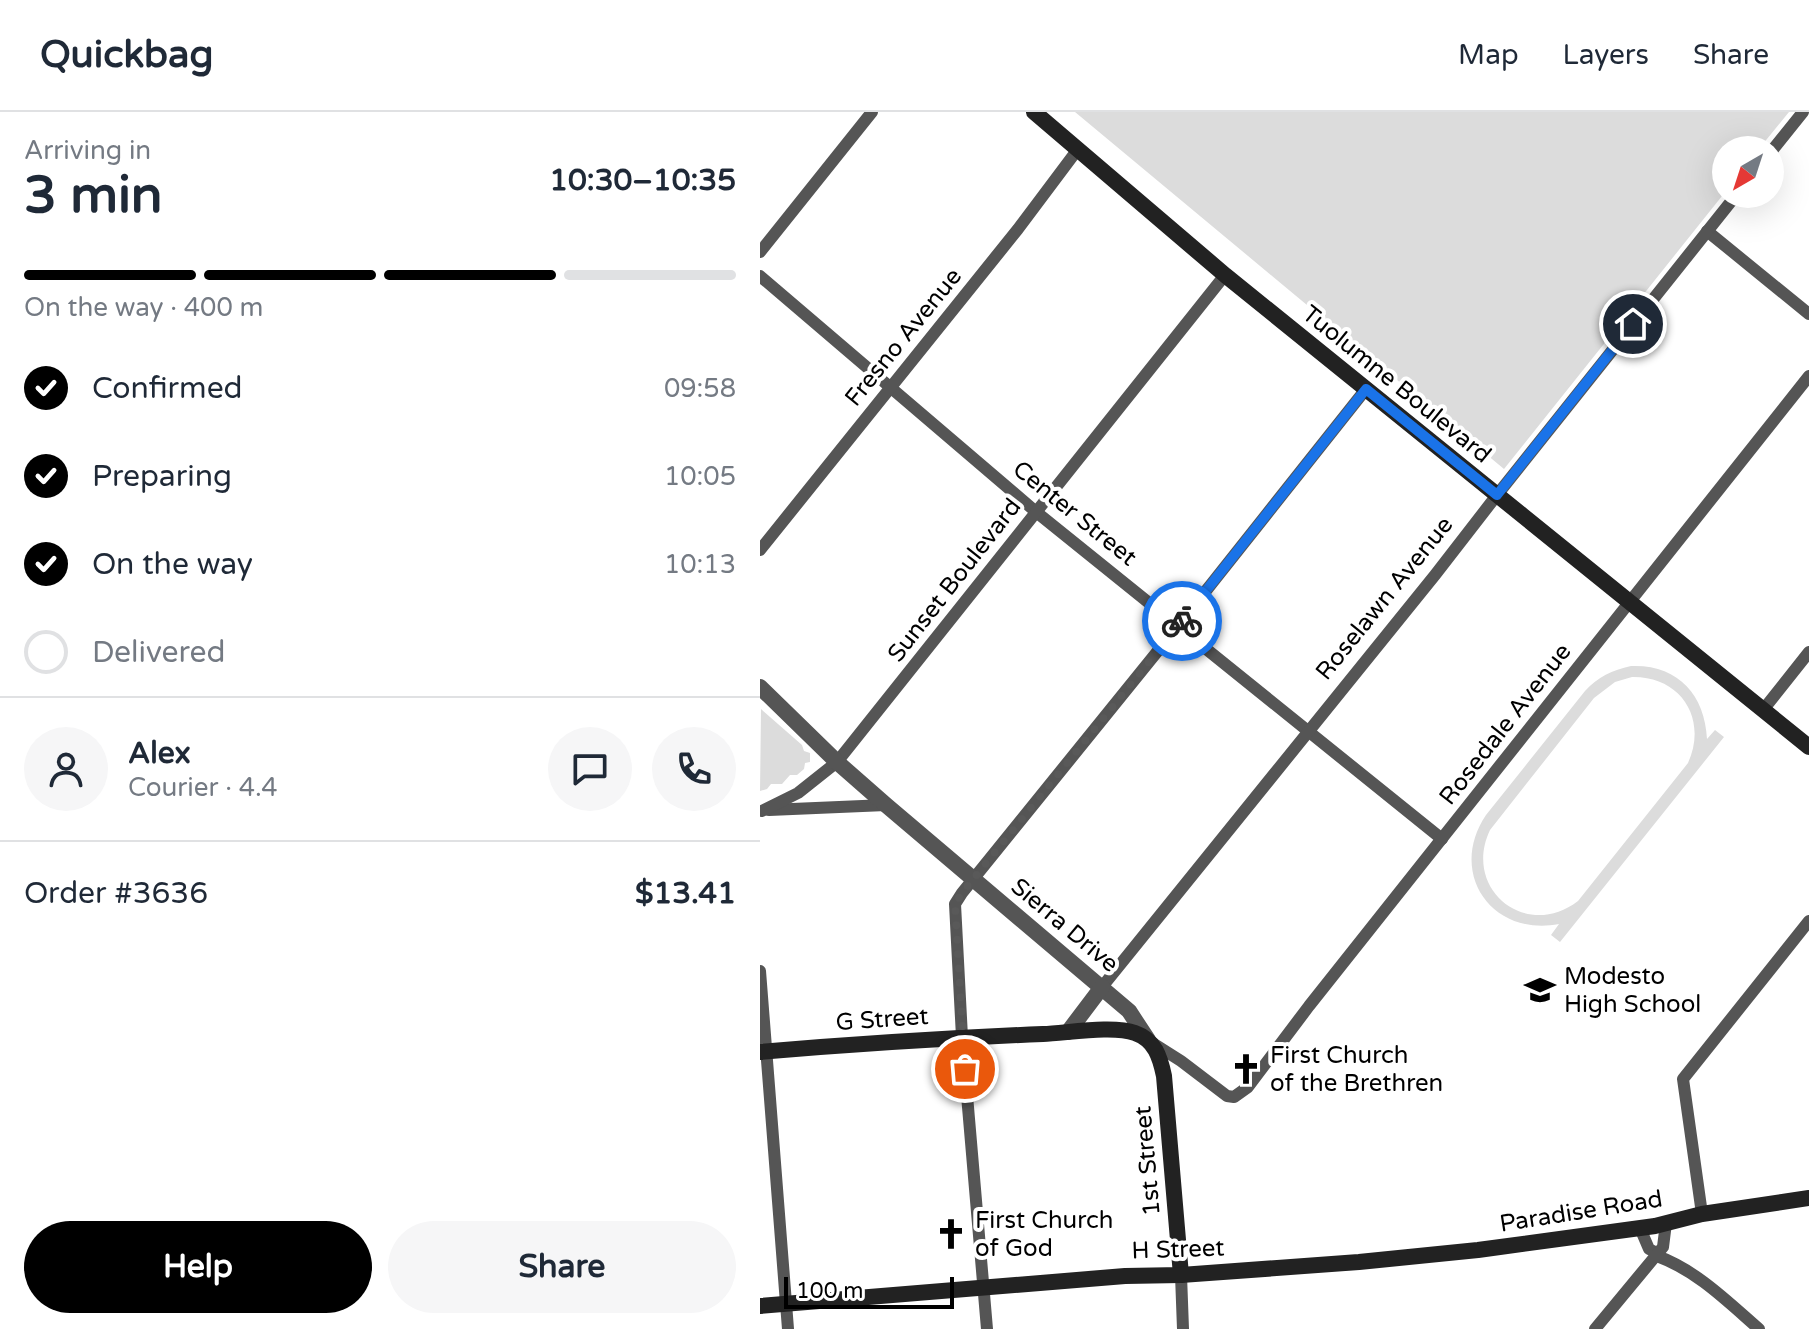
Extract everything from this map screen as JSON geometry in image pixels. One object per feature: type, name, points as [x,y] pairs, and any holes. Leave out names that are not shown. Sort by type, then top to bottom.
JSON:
[{"type":"main road","name":"Tuolumne Boulevard","points":[[1034,112],[1225,275],[1809,747]]},
{"type":"main road","name":"G Street","points":[[763,1052],[962,1037],[1122,1030],[1148,1040]]},
{"type":"main road","name":"1st Street","points":[[1148,1040],[1160,1057],[1164,1076],[1181,1275]]},
{"type":"main road","name":"Paradise Road","points":[[1359,1262],[1640,1228],[1702,1214],[1809,1198]]},
{"type":"main road","name":"H Street","points":[[760,1306],[1125,1276],[1359,1262]]},
{"type":"street","points":[[760,252],[872,112]]},
{"type":"street","points":[[1784,136],[1803,112]]},
{"type":"street","name":"Fresno Avenue","points":[[760,550],[1078,149]]},
{"type":"street","name":"Roselawn Avenue","points":[[1068,1032],[1726,208]]},
{"type":"street","points":[[1707,231],[1809,314]]},
{"type":"street","name":"Sunset Boulevard","points":[[761,811],[792,797],[837,762],[1225,275]]},
{"type":"street","name":"Center Street","points":[[760,276],[1035,511],[1442,839]]},
{"type":"street","name":"Rosedale Avenue","points":[[1234,1097],[1248,1087],[1809,376]]},
{"type":"street","points":[[987,1329],[962,1037],[955,904],[1366,389]]},
{"type":"street","points":[[1763,710],[1809,652]]},
{"type":"street","name":"Sierra Drive","points":[[760,687],[837,762],[1129,1011],[1148,1040],[1221,1093],[1234,1097]]},
{"type":"street","points":[[761,811],[886,805]]},
{"type":"street","points":[[1702,1214],[1683,1079],[1809,921]]},
{"type":"street","points":[[760,971],[763,1052],[788,1329]]},
{"type":"street","points":[[1595,1329],[1663,1247],[1666,1223]]},
{"type":"street","points":[[1640,1228],[1649,1249],[1675,1262],[1711,1288],[1759,1329]]},
{"type":"street","name":"1st Street","points":[[1181,1275],[1183,1329]]},
{"type":"shaded area","points":[[1075,112],[1789,112],[1769,136],[1712,136],[1712,208],[1504,469]]},
{"type":"shaded area","points":[[1631,666],[1662,670],[1675,676],[1686,685],[1701,708],[1707,739],[1715,730],[1724,737],[1560,942],[1551,935],[1559,924],[1535,925],[1514,921],[1496,911],[1483,896],[1474,878],[1472,858],[1475,837],[1486,815],[1585,691],[1600,678]],"holes":[[[1632,677],[1649,679],[1677,692],[1686,703],[1695,731],[1688,763],[1578,901],[1558,912],[1538,915],[1520,912],[1504,903],[1492,889],[1485,872],[1484,852],[1490,830],[1594,698],[1615,682]]]},
{"type":"shaded area","points":[[761,709],[802,745],[804,751],[810,753],[810,762],[782,784],[771,784],[760,791]]},
{"type":"way so far","points":[[965,1069],[955,904],[1182,621]]},
{"type":"place","name":"Modesto High School","points":[[1540,990]]},
{"type":"place","name":"First Church of the Brethren","points":[[1246,1069]]},
{"type":"place","name":"First Church of God","points":[[951,1234]]},
{"type":"route","points":[[1182,621],[1366,389],[1497,495],[1633,324]]}]
